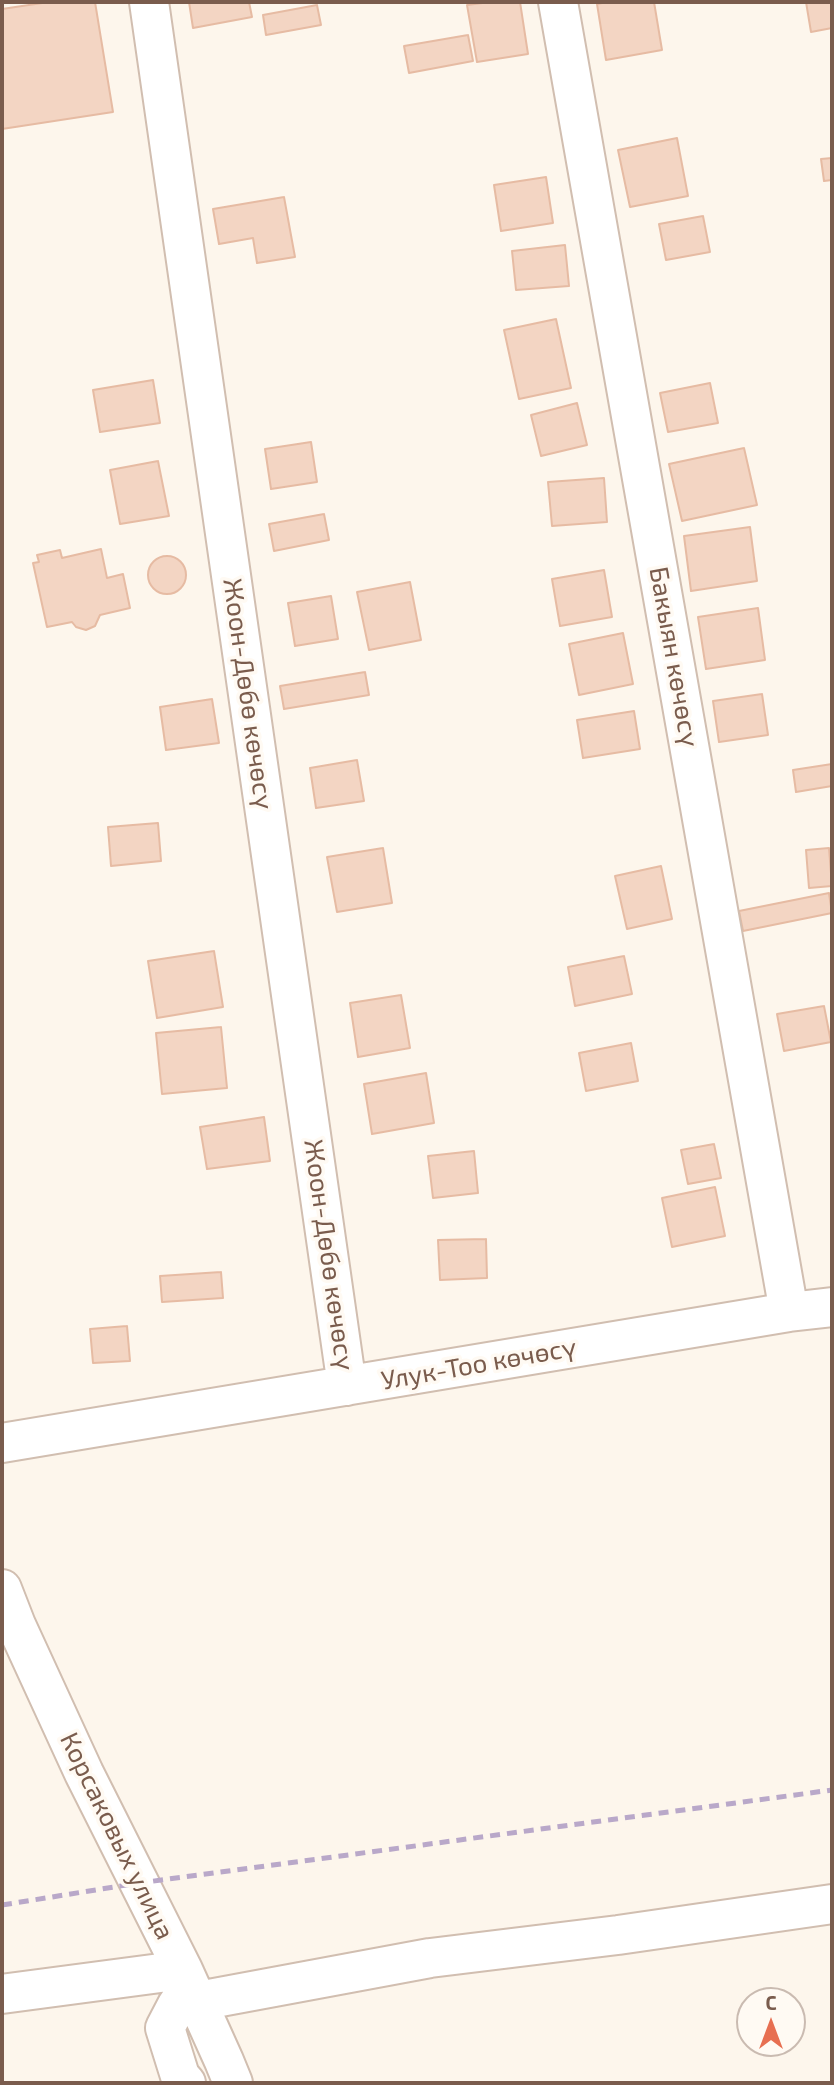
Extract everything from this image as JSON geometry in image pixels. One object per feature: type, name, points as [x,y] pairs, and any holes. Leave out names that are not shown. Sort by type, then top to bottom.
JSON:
[{"type":"street","name":"Жоон-Дөбө көчөсү","points":[[149,2],[347,1387]]},
{"type":"street","name":"Бакыян көчөсү","points":[[558,2],[789,1312]]},
{"type":"street","name":"Улук-Тоо көчөсү","points":[[2,1443],[832,1307]]},
{"type":"street","name":"Корсаковых улица","points":[[2,1589],[84,1773],[190,1985],[233,2083]]},
{"type":"street","points":[[2,1994],[190,1985],[618,1935],[832,1904]]},
{"type":"street","points":[[186,2083],[180,2076],[165,2028],[190,1985]]},
{"type":"building","points":[[49,2],[95,2],[113,112],[2,129],[2,9]]},
{"type":"building","points":[[189,2],[249,2],[252,17],[193,28]]},
{"type":"building","points":[[520,2],[528,54],[477,62],[467,5]]},
{"type":"building","points":[[654,2],[662,50],[606,60],[597,4]]},
{"type":"building","points":[[806,2],[832,2],[832,28],[811,32]]},
{"type":"building","points":[[317,5],[321,25],[266,35],[263,15]]},
{"type":"building","points":[[468,35],[473,61],[409,73],[404,46]]},
{"type":"building","points":[[677,138],[688,196],[630,207],[618,150]]},
{"type":"building","points":[[832,158],[832,180],[824,181],[821,159]]},
{"type":"building","points":[[546,177],[553,223],[501,231],[494,185]]},
{"type":"building","points":[[284,197],[295,257],[257,263],[253,238],[219,244],[213,209]]},
{"type":"building","points":[[703,216],[710,252],[666,260],[659,224]]},
{"type":"building","points":[[565,245],[569,286],[516,290],[512,251]]},
{"type":"building","points":[[556,319],[571,388],[519,399],[504,330]]},
{"type":"building","points":[[153,380],[160,423],[100,432],[93,390]]},
{"type":"building","points":[[710,383],[718,423],[668,432],[660,393]]},
{"type":"building","points":[[577,403],[587,445],[541,456],[531,415]]},
{"type":"building","points":[[311,442],[317,482],[271,489],[265,449]]},
{"type":"building","points":[[744,448],[757,505],[682,521],[669,464]]},
{"type":"building","points":[[158,461],[169,516],[120,524],[110,470]]},
{"type":"building","points":[[604,478],[607,522],[552,526],[548,482]]},
{"type":"building","points":[[324,514],[329,540],[274,551],[269,524]]},
{"type":"building","points":[[750,527],[757,581],[691,591],[684,536]]},
{"type":"building","points":[[101,549],[107,578],[123,574],[130,608],[100,615],[95,626],[86,630],[76,627],[72,622],[47,627],[33,563],[39,562],[37,555],[60,550],[62,558]]},
{"type":"building","points":[[167,556],[181,561],[186,575],[181,589],[167,594],[153,589],[148,575],[153,561]]},
{"type":"building","points":[[604,570],[612,617],[560,626],[552,579]]},
{"type":"building","points":[[410,582],[421,640],[369,650],[357,592]]},
{"type":"building","points":[[331,596],[338,639],[295,646],[288,603]]},
{"type":"building","points":[[758,608],[765,660],[706,669],[698,617]]},
{"type":"building","points":[[623,633],[633,684],[579,695],[569,644]]},
{"type":"building","points":[[365,672],[369,695],[284,709],[280,686]]},
{"type":"building","points":[[762,694],[768,735],[719,742],[713,701]]},
{"type":"building","points":[[212,699],[219,743],[166,750],[160,707]]},
{"type":"building","points":[[634,711],[640,749],[583,758],[577,720]]},
{"type":"building","points":[[357,760],[364,801],[316,808],[310,768]]},
{"type":"building","points":[[832,764],[832,786],[796,792],[793,770]]},
{"type":"building","points":[[158,823],[161,861],[111,866],[108,827]]},
{"type":"building","points":[[383,848],[392,903],[337,912],[327,857]]},
{"type":"building","points":[[829,848],[832,886],[809,888],[806,850]]},
{"type":"building","points":[[661,866],[672,919],[627,929],[615,876]]},
{"type":"building","points":[[829,893],[832,913],[743,931],[739,911]]},
{"type":"building","points":[[214,951],[223,1007],[157,1018],[148,961]]},
{"type":"building","points":[[624,956],[632,994],[575,1006],[568,967]]},
{"type":"building","points":[[401,995],[410,1048],[358,1057],[350,1003]]},
{"type":"building","points":[[824,1006],[831,1042],[784,1051],[777,1014]]},
{"type":"building","points":[[221,1027],[227,1088],[162,1094],[156,1033]]},
{"type":"building","points":[[631,1043],[638,1081],[586,1091],[579,1053]]},
{"type":"building","points":[[426,1073],[434,1123],[372,1134],[364,1084]]},
{"type":"building","points":[[264,1117],[270,1161],[207,1169],[200,1127]]},
{"type":"building","points":[[714,1144],[721,1178],[688,1184],[681,1150]]},
{"type":"building","points":[[474,1151],[478,1193],[433,1198],[428,1156]]},
{"type":"building","points":[[715,1187],[725,1236],[672,1247],[662,1198]]},
{"type":"building","points":[[486,1239],[487,1278],[440,1280],[438,1240]]},
{"type":"building","points":[[221,1272],[223,1298],[162,1302],[160,1276]]},
{"type":"building","points":[[127,1326],[130,1361],[93,1363],[90,1329]]},
{"type":"railway","points":[[2,1905],[139,1883],[832,1790]]}]
